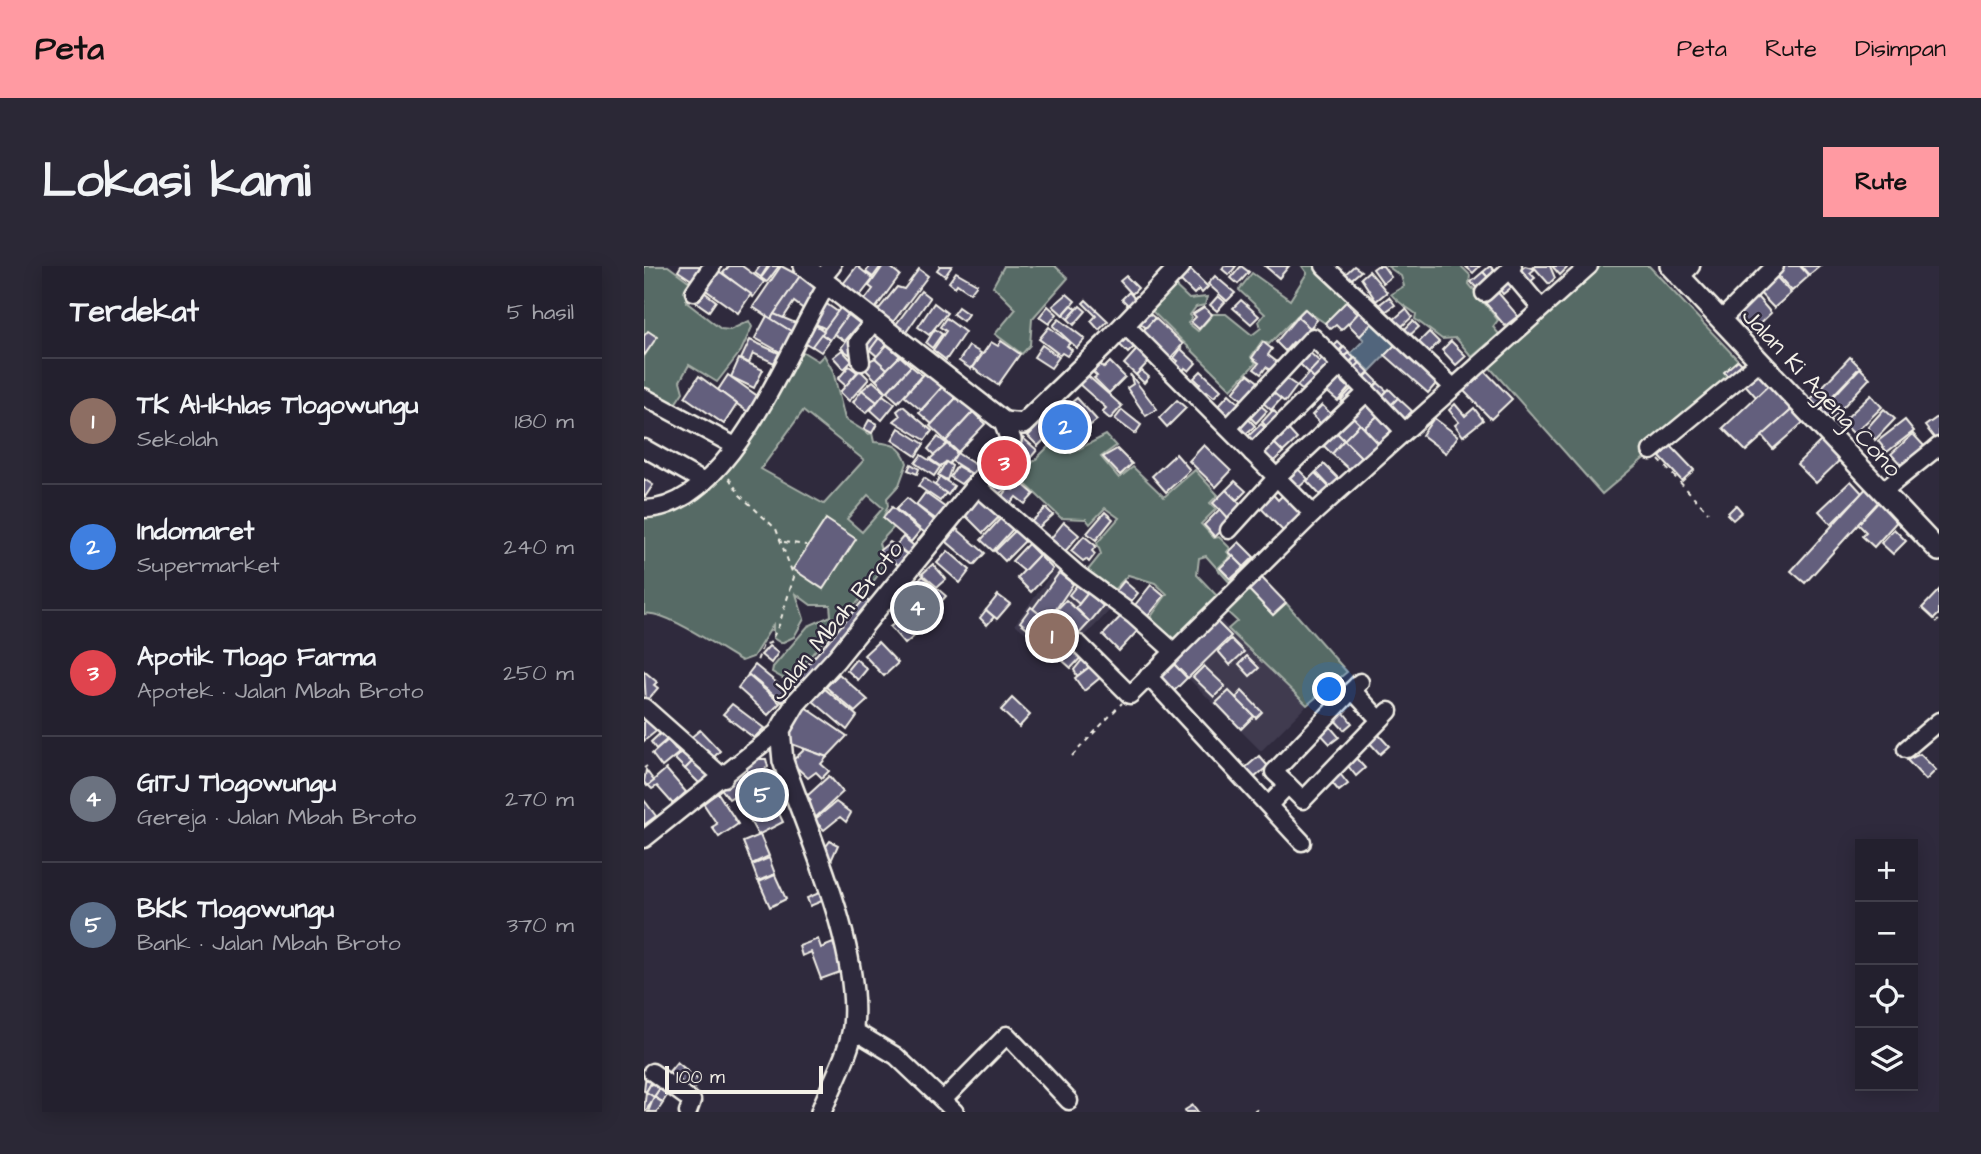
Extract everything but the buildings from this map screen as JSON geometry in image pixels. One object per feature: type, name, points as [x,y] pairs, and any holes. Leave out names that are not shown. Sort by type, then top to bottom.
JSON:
[{"type":"main road","points":[[804,266],[827,277],[874,321],[1013,429]]},
{"type":"main road","name":"Jalan Mbah Broto","points":[[821,1112],[853,1030],[853,988],[844,936],[783,761],[780,730],[796,703],[836,659],[977,486],[1013,429],[1125,325],[1180,266]]},
{"type":"main road","name":"Jalan Ki Ageng Cono","points":[[1681,269],[1760,361],[1939,551]]},
{"type":"street","points":[[694,292],[712,266]]},
{"type":"street","points":[[1324,266],[1453,387]]},
{"type":"street","points":[[1722,319],[1775,266]]},
{"type":"street","points":[[1484,293],[1511,269],[1541,308]]},
{"type":"street","points":[[1079,644],[1130,695],[1172,650],[1313,514],[1541,308],[1578,269]]},
{"type":"street","points":[[644,509],[675,505],[704,482],[735,446],[764,405],[827,277]]},
{"type":"street","points":[[861,362],[858,342],[874,321]]},
{"type":"street","points":[[1125,325],[1313,514]]},
{"type":"street","points":[[1228,428],[1313,337],[1404,431]]},
{"type":"street","points":[[1651,451],[1760,361]]},
{"type":"street","points":[[1252,453],[1340,366]]},
{"type":"street","points":[[1228,530],[1277,477],[1367,392]]},
{"type":"street","points":[[644,397],[735,446]]},
{"type":"street","points":[[1882,492],[1939,446]]},
{"type":"street","points":[[644,448],[704,482]]},
{"type":"street","points":[[977,486],[1077,573],[1133,615],[1172,650]]},
{"type":"street","points":[[1148,676],[1302,842]]},
{"type":"street","points":[[1356,686],[1384,715],[1303,800],[1288,785],[1274,772],[1356,686]]},
{"type":"street","points":[[644,707],[724,778]]},
{"type":"street","points":[[1906,749],[1939,721]]},
{"type":"street","points":[[646,835],[724,778],[780,730]]},
{"type":"street","points":[[1269,805],[1288,785]]},
{"type":"street","points":[[853,1030],[896,1056],[949,1106],[1007,1035],[1069,1101]]},
{"type":"street","points":[[652,1072],[692,1101],[688,1112]]},
{"type":"path","points":[[1651,451],[1707,512]]},
{"type":"path","points":[[719,466],[740,495],[776,529],[794,577],[779,625],[770,643],[763,645],[757,661]]},
{"type":"path","points":[[783,542],[807,545]]},
{"type":"path","points":[[1072,756],[1130,695]]},
{"type":"path","points":[[1253,1112],[1260,1108]]},
{"type":"shaded area","points":[[1060,562],[1112,608],[1060,662],[1015,624]]},
{"type":"shaded area","points":[[1217,617],[1307,705],[1261,751],[1172,662]]},
{"type":"green space","points":[[644,266],[668,266],[694,285],[686,293],[686,302],[721,329],[730,330],[749,321],[752,327],[741,351],[717,382],[689,365],[680,381],[683,392],[675,404],[644,389]]},
{"type":"green space","points":[[1004,266],[1055,266],[1068,278],[1032,319],[1030,345],[1022,354],[995,334],[1016,309],[993,286]]},
{"type":"green space","points":[[1302,266],[1319,266],[1352,296],[1325,323],[1304,309],[1269,344],[1262,341],[1251,357],[1256,363],[1231,389],[1148,307],[1172,283],[1189,299],[1207,297],[1205,305],[1196,307],[1190,315],[1192,317],[1188,323],[1198,331],[1213,314],[1226,314],[1252,335],[1261,328],[1259,321],[1265,314],[1239,290],[1252,273],[1290,300],[1307,273]]},
{"type":"green space","points":[[1387,266],[1461,266],[1470,275],[1469,284],[1498,320],[1493,327],[1499,334],[1472,357],[1456,338],[1442,339],[1415,319],[1416,314],[1391,294],[1404,286],[1401,276]]},
{"type":"green space","points":[[1601,266],[1649,266],[1738,360],[1725,372],[1733,382],[1602,494],[1485,362]]},
{"type":"green space","points":[[800,350],[818,361],[824,355],[833,371],[845,419],[869,434],[872,433],[874,442],[898,449],[907,463],[899,485],[887,498],[888,506],[883,518],[894,527],[879,543],[885,566],[857,603],[842,611],[839,623],[795,674],[786,680],[772,672],[773,667],[808,626],[831,616],[830,605],[811,605],[796,594],[804,619],[794,637],[781,643],[773,638],[773,625],[753,657],[742,661],[679,624],[653,614],[644,614],[644,512],[682,506]],"holes":[[[803,411],[864,460],[824,504],[761,469]],[[868,495],[883,508],[862,532],[847,519]]]},
{"type":"green space","points":[[1106,435],[1116,446],[1101,457],[1119,478],[1133,467],[1164,497],[1195,470],[1218,495],[1210,503],[1216,509],[1201,524],[1214,538],[1219,537],[1230,548],[1227,552],[1231,556],[1219,567],[1233,583],[1231,584],[1206,556],[1199,558],[1197,575],[1218,597],[1170,644],[1148,621],[1167,594],[1155,583],[1128,575],[1110,594],[1084,575],[1101,554],[1097,543],[1119,518],[1105,508],[1090,524],[1086,519],[1061,518],[1018,477],[1056,439],[1071,453]]},
{"type":"green space","points":[[1245,586],[1273,615],[1286,603],[1347,672],[1307,705],[1228,629],[1237,621],[1223,608]]},
{"type":"water","points":[[1376,319],[1399,341],[1370,371],[1351,353],[1364,340],[1360,336]]},
{"type":"place","name":"Indomaret","points":[[1065,427]]},
{"type":"place","name":"Apotik Tlogo Farma","points":[[1004,463]]},
{"type":"place","name":"GITJ Tlogowungu","points":[[917,608]]},
{"type":"place","name":"TK Al-Ikhlas Tlogowungu","points":[[1052,636]]},
{"type":"place","name":"BKK Tlogowungu","points":[[762,795]]}]
